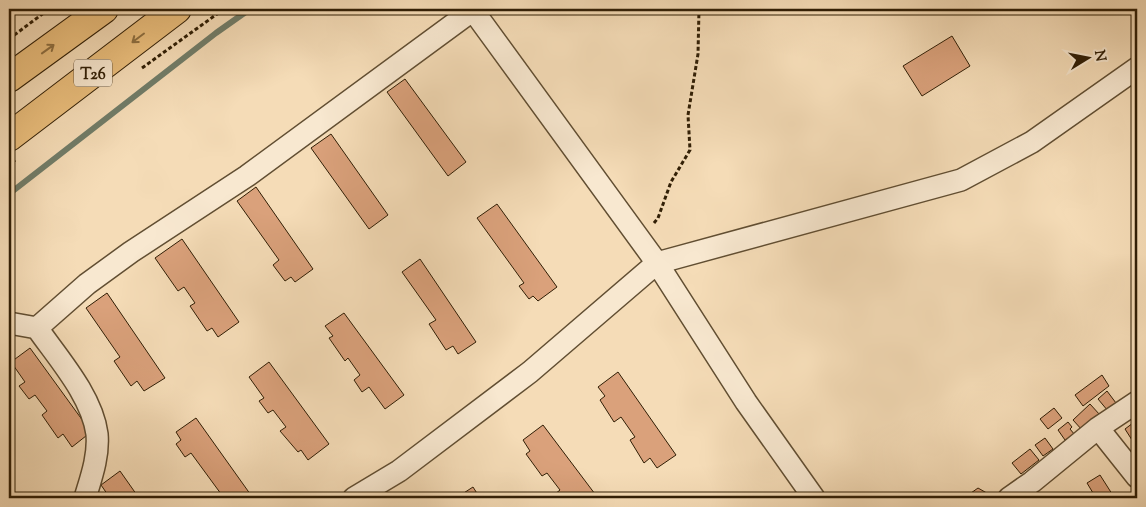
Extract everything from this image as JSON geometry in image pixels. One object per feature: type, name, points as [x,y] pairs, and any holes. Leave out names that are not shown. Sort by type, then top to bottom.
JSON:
[{"type":"highway","name":"T26","points":[[9,78],[104,9]]},
{"type":"highway","name":"T26","points":[[9,137],[177,9]]},
{"type":"lane","points":[[37,328],[87,284],[131,252],[247,176],[473,9],[640,242],[658,263],[746,402],[814,498]]},
{"type":"lane","points":[[354,498],[399,471],[530,372],[658,263],[961,180],[1032,142],[1137,68]]},
{"type":"lane","points":[[9,323],[37,328],[73,379],[91,412],[97,435],[95,466],[85,498]]},
{"type":"lane","points":[[1010,498],[1098,428],[1137,402]]},
{"type":"lane","points":[[1098,428],[1137,477]]},
{"type":"path","points":[[9,39],[49,9]]},
{"type":"path","points":[[640,242],[658,218],[671,182],[690,150],[688,115],[698,54],[699,9]]},
{"type":"building","points":[[952,36],[970,66],[922,96],[903,66]]},
{"type":"building","points":[[405,79],[466,162],[448,176],[387,92]]},
{"type":"building","points":[[331,134],[388,215],[369,229],[311,148]]},
{"type":"building","points":[[256,187],[313,269],[295,282],[291,277],[285,281],[273,265],[279,260],[237,201]]},
{"type":"building","points":[[497,204],[557,287],[538,301],[533,296],[529,299],[519,286],[524,283],[477,218]]},
{"type":"building","points":[[182,239],[239,322],[218,337],[212,328],[207,331],[190,306],[195,303],[184,287],[178,291],[155,258]]},
{"type":"building","points":[[420,259],[476,342],[458,354],[453,346],[446,350],[429,324],[436,320],[402,272]]},
{"type":"building","points":[[107,293],[165,378],[144,391],[137,381],[131,386],[114,361],[120,357],[86,308]]},
{"type":"building","points":[[344,313],[404,395],[385,409],[369,387],[362,392],[354,380],[360,375],[348,358],[345,361],[329,338],[333,336],[325,326]]},
{"type":"building","points":[[30,348],[91,432],[72,447],[63,434],[58,438],[42,415],[47,411],[35,395],[29,399],[19,386],[25,382],[11,362]]},
{"type":"building","points":[[269,362],[329,444],[308,460],[301,450],[298,452],[280,431],[286,427],[273,410],[268,413],[259,401],[264,398],[249,377]]},
{"type":"building","points":[[618,372],[676,455],[657,468],[650,458],[644,463],[630,440],[635,437],[621,417],[614,422],[600,400],[605,396],[598,387]]},
{"type":"building","points":[[1102,375],[1109,386],[1083,406],[1075,395]]},
{"type":"building","points":[[1107,391],[1116,403],[1108,411],[1098,399]]},
{"type":"building","points":[[1090,404],[1100,415],[1083,431],[1073,420]]},
{"type":"building","points":[[1054,408],[1062,418],[1048,429],[1040,419]]},
{"type":"building","points":[[196,418],[253,498],[224,498],[191,453],[185,457],[176,444],[181,440],[176,432]]},
{"type":"building","points":[[1137,420],[1137,440],[1135,437],[1132,440],[1125,429]]},
{"type":"building","points":[[1068,422],[1072,427],[1070,429],[1075,435],[1065,440],[1058,430]]},
{"type":"building","points":[[543,425],[598,498],[558,498],[555,494],[560,490],[547,473],[542,476],[526,454],[530,451],[523,440]]},
{"type":"building","points":[[1045,438],[1053,449],[1043,456],[1035,445]]},
{"type":"building","points":[[1030,449],[1039,460],[1021,474],[1012,463]]},
{"type":"building","points":[[120,471],[139,498],[110,498],[101,485]]},
{"type":"building","points":[[1100,475],[1114,497],[1096,498],[1087,483]]},
{"type":"building","points":[[473,487],[480,498],[456,498]]},
{"type":"building","points":[[978,488],[992,496],[988,498],[964,498]]},
{"type":"waterway","points":[[9,194],[216,33],[250,9]]}]
